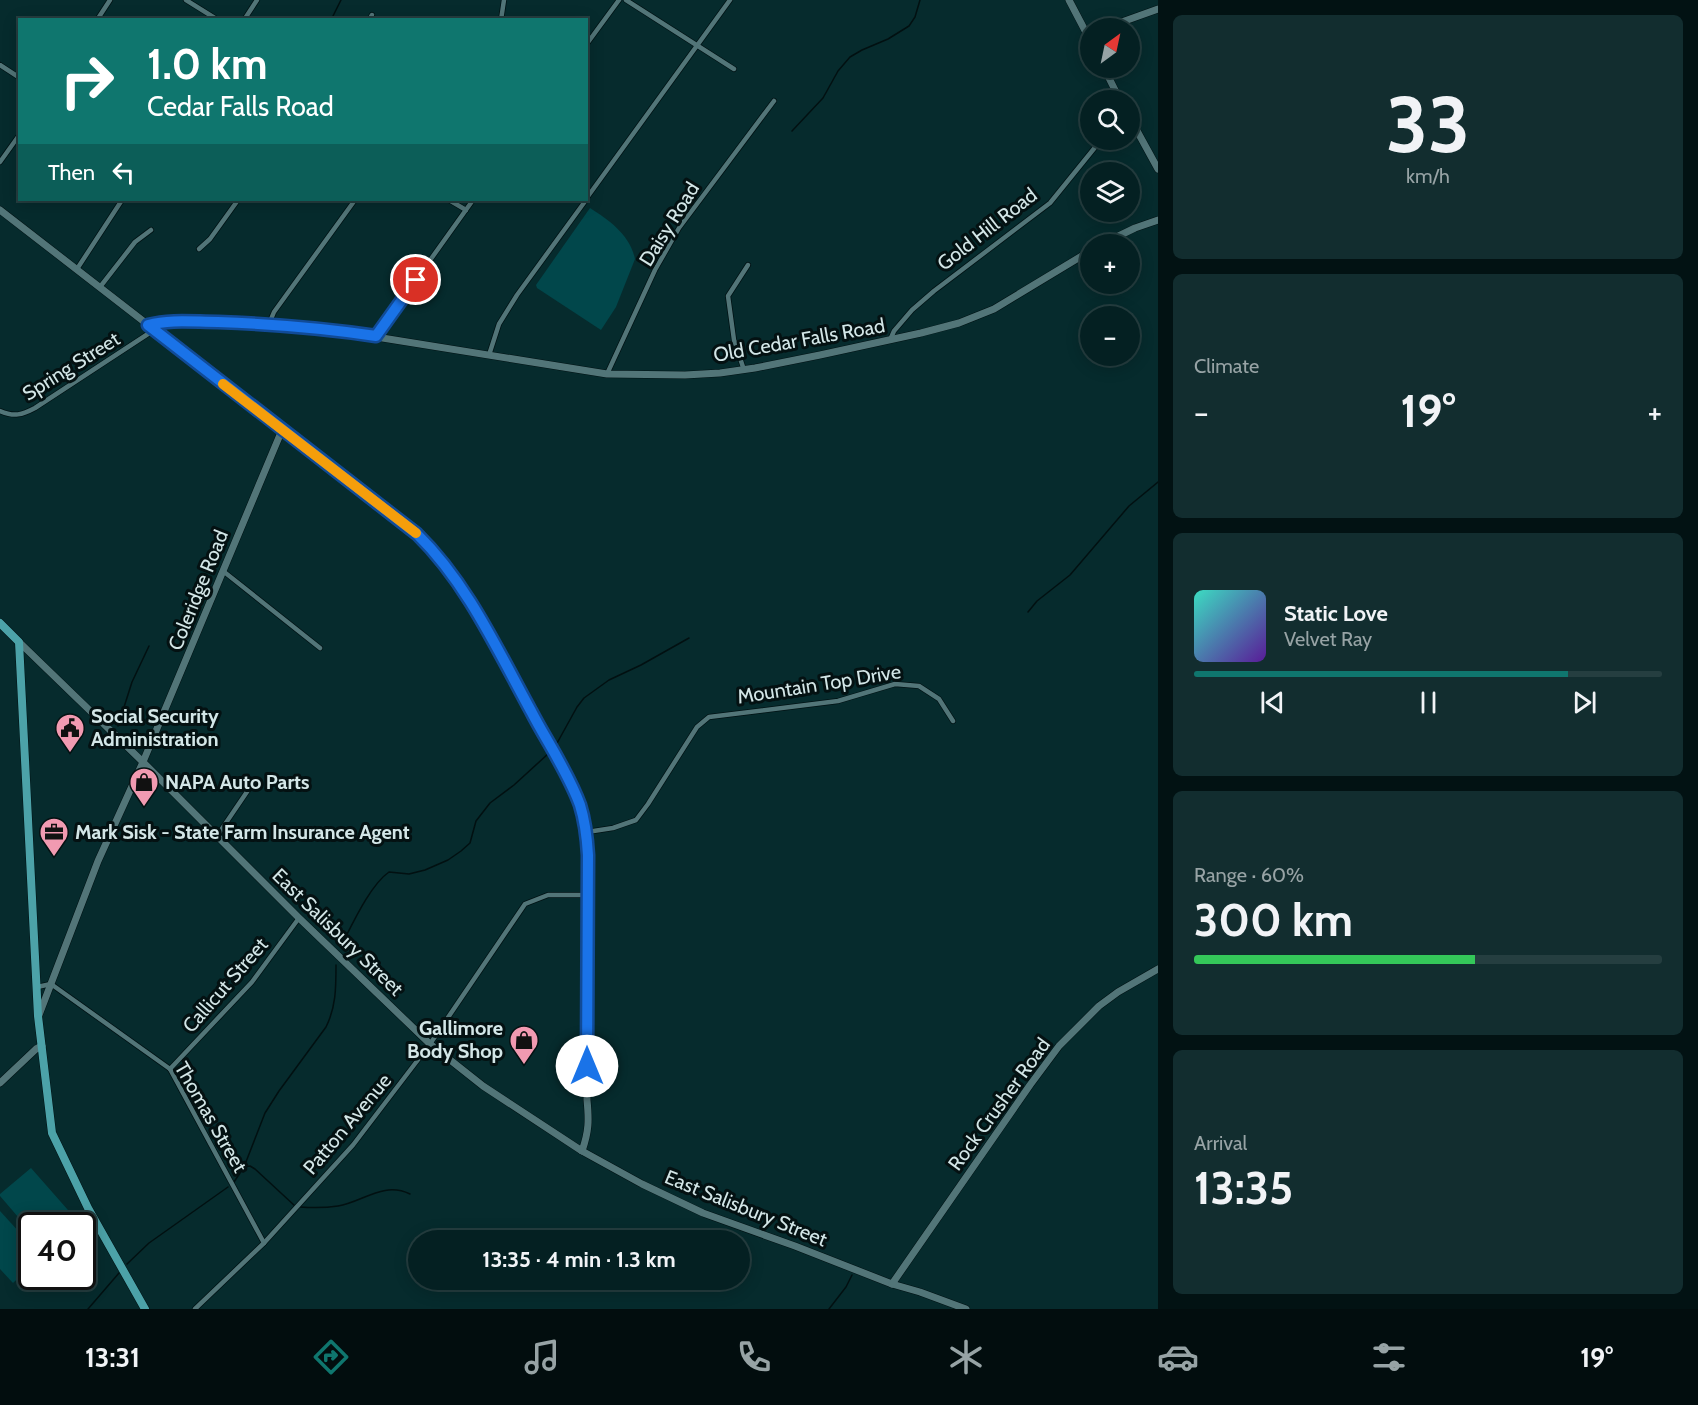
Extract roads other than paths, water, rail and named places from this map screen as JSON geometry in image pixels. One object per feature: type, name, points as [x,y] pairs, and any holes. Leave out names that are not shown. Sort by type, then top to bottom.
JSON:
[{"type":"main road","name":"East Salisbury Street","points":[[0,623],[19,642]]},
{"type":"main road","points":[[19,642],[38,1016],[52,1133],[88,1208],[145,1309]]},
{"type":"street","points":[[98,18],[110,0]]},
{"type":"street","points":[[186,0],[215,18]]},
{"type":"street","points":[[244,18],[257,0]]},
{"type":"street","points":[[501,18],[504,0]]},
{"type":"street","points":[[588,42],[620,0]]},
{"type":"street","points":[[626,0],[734,69]]},
{"type":"street","points":[[588,196],[730,0]]},
{"type":"street","points":[[1069,0],[1080,19]]},
{"type":"street","points":[[1133,18],[1158,9]]},
{"type":"street","points":[[0,65],[18,77]]},
{"type":"street","name":"Daisy Road","points":[[607,374],[655,270],[679,228],[774,101]]},
{"type":"street","points":[[1140,136],[1158,169]]},
{"type":"street","points":[[0,162],[18,137]]},
{"type":"street","name":"Gold Hill Road","points":[[890,340],[894,331],[912,310],[934,291],[1050,202],[1093,150]]},
{"type":"street","points":[[77,269],[121,201]]},
{"type":"street","points":[[199,249],[210,239],[237,201]]},
{"type":"street","points":[[269,324],[274,312],[354,201]]},
{"type":"street","points":[[451,201],[466,210]]},
{"type":"street","points":[[376,336],[472,201]]},
{"type":"street","points":[[489,355],[499,324],[585,201]]},
{"type":"street","points":[[0,210],[405,524],[428,544],[451,572],[486,630],[565,774],[580,807],[586,832],[589,1124],[582,1150]]},
{"type":"street","points":[[1123,234],[1158,220]]},
{"type":"street","points":[[100,287],[135,242],[151,230]]},
{"type":"street","name":"Old Cedar Falls Road","points":[[152,327],[172,321],[269,324],[376,336],[607,374],[685,375],[744,370],[940,328],[975,317],[1011,300],[1080,257]]},
{"type":"street","points":[[744,370],[734,340],[728,297],[748,265]]},
{"type":"street","name":"Spring Street","points":[[0,411],[9,415],[18,415],[35,408],[152,327]]},
{"type":"street","name":"Coleridge Road","points":[[38,1016],[98,861],[143,762],[282,430]]},
{"type":"street","points":[[223,571],[320,648]]},
{"type":"street","name":"East Salisbury Street","points":[[19,642],[430,1044],[483,1086],[582,1150],[642,1184],[703,1213],[892,1284],[966,1309]]},
{"type":"street","name":"Mountain Top Drive","points":[[586,832],[613,828],[636,820],[697,727],[709,717],[838,701],[895,684],[919,686],[939,699],[953,721]]},
{"type":"street","points":[[217,836],[255,780]]},
{"type":"street","name":"Patton Avenue","points":[[195,1309],[264,1243],[354,1145],[430,1044],[525,904],[548,895],[588,895]]},
{"type":"street","name":"Callicut Street","points":[[170,1069],[252,982],[299,918]]},
{"type":"street","name":"Rock Crusher Road","points":[[892,1284],[1059,1046],[1099,1006],[1158,969]]},
{"type":"street","points":[[37,987],[51,984]]},
{"type":"street","name":"Thomas Street","points":[[51,984],[170,1069],[264,1243]]},
{"type":"street","points":[[0,1083],[42,1046]]},
{"type":"waterway","points":[[332,18],[341,0]]},
{"type":"waterway","points":[[792,131],[823,98],[838,71],[850,57],[909,26],[915,17],[920,0]]},
{"type":"waterway","points":[[1028,612],[1037,601],[1070,575],[1129,506],[1158,482]]},
{"type":"waterway","points":[[556,745],[584,698],[609,680],[689,638]]},
{"type":"waterway","points":[[118,726],[132,682],[149,646]]},
{"type":"waterway","points":[[341,946],[362,906],[382,878],[389,872],[409,874],[425,870],[448,860],[461,851],[470,843],[476,821],[490,803],[549,753]]},
{"type":"waterway","points":[[234,1182],[244,1167],[265,1113],[326,1027],[334,1005],[336,965]]},
{"type":"waterway","points":[[244,1167],[250,1166],[255,1169],[295,1206]]},
{"type":"waterway","points":[[127,1264],[149,1243],[228,1187]]},
{"type":"waterway","points":[[300,1207],[338,1206],[382,1191],[391,1190],[410,1194]]},
{"type":"waterway","points":[[88,1309],[119,1273]]},
{"type":"waterway","points":[[829,1309],[852,1275]]},
{"type":"place","name":"Social Security Administration","points":[[70,754]]},
{"type":"place","name":"NAPA Auto Parts","points":[[144,808]]},
{"type":"place","name":"Mark Sisk - State Farm Insurance Agent","points":[[54,858]]},
{"type":"place","name":"Gallimore Body Shop","points":[[524,1066]]}]
